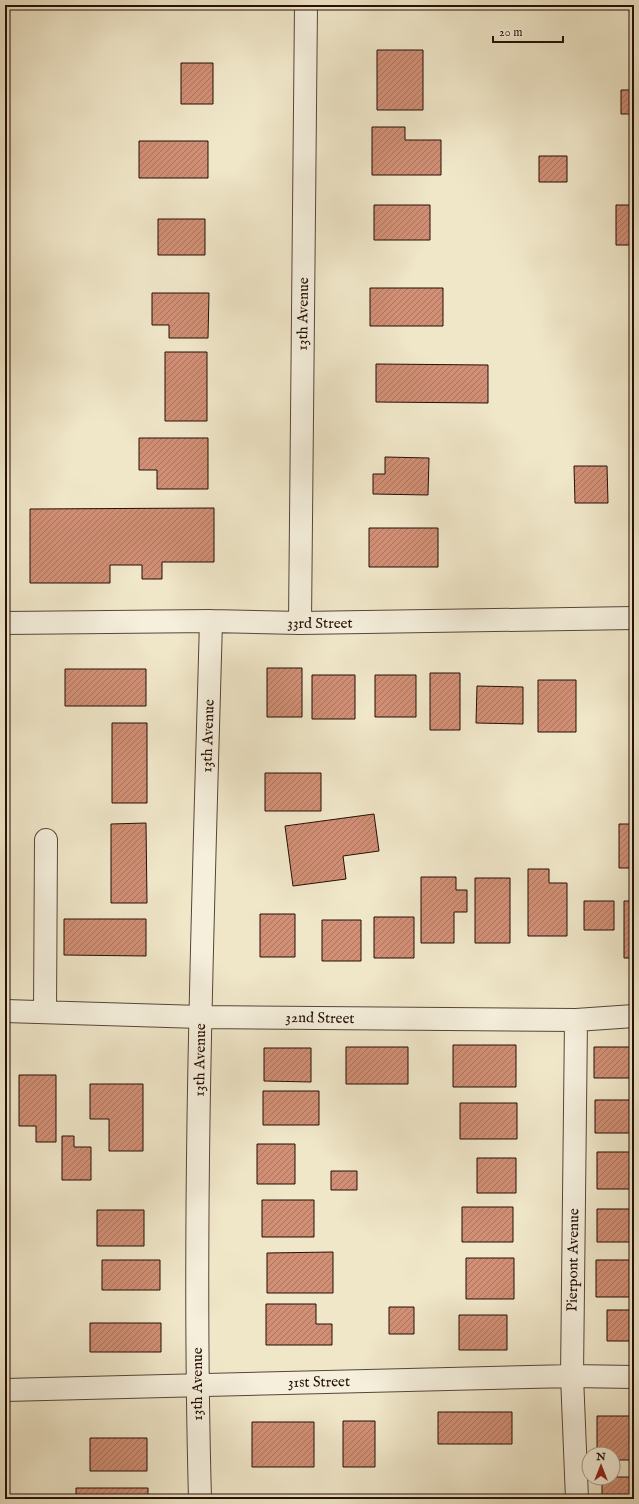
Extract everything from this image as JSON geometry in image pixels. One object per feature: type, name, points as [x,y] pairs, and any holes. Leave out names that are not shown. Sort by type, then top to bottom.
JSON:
[{"type":"street","name":"13th Avenue","points":[[300,623],[306,5]]},
{"type":"street","name":"33rd Street","points":[[5,622],[300,623],[634,618]]},
{"type":"street","name":"13th Avenue","points":[[200,1499],[197,1385],[200,1017],[211,622]]},
{"type":"street","points":[[46,840],[46,1012]]},
{"type":"street","name":"32nd Street","points":[[5,1011],[200,1017],[576,1020],[634,1016]]},
{"type":"street","name":"Pierpont Avenue","points":[[576,1020],[572,1376],[577,1499]]},
{"type":"street","name":"31st Street","points":[[5,1390],[572,1376],[634,1377]]},
{"type":"building","points":[[5,5],[8,5],[8,32],[5,32]]},
{"type":"building","points":[[377,50],[423,50],[423,110],[377,110]]},
{"type":"building","points":[[181,63],[213,63],[213,104],[181,104]]},
{"type":"building","points":[[621,90],[634,90],[634,114],[621,114]]},
{"type":"building","points":[[372,127],[405,127],[405,140],[441,140],[441,175],[372,175]]},
{"type":"building","points":[[139,141],[208,141],[208,178],[139,178]]},
{"type":"building","points":[[539,156],[567,156],[567,182],[539,182]]},
{"type":"building","points":[[374,205],[430,205],[430,240],[374,240]]},
{"type":"building","points":[[616,205],[634,205],[634,245],[616,245]]},
{"type":"building","points":[[158,219],[205,219],[205,255],[158,255]]},
{"type":"building","points":[[370,288],[443,288],[443,326],[370,326]]},
{"type":"building","points":[[152,293],[209,293],[208,338],[169,338],[169,325],[152,325]]},
{"type":"building","points":[[165,352],[207,352],[207,421],[165,421]]},
{"type":"building","points":[[376,364],[488,365],[488,403],[376,402]]},
{"type":"building","points":[[139,438],[208,438],[208,489],[157,489],[157,470],[139,470]]},
{"type":"building","points":[[385,457],[429,458],[428,495],[373,494],[373,474],[385,474]]},
{"type":"building","points":[[574,466],[607,466],[608,503],[575,503]]},
{"type":"building","points":[[214,508],[214,562],[162,562],[162,579],[142,579],[142,565],[110,565],[110,583],[30,583],[30,509]]},
{"type":"building","points":[[369,528],[438,528],[438,567],[369,567]]},
{"type":"building","points":[[267,668],[302,668],[302,717],[267,717]]},
{"type":"building","points":[[65,669],[146,669],[146,706],[65,706]]},
{"type":"building","points":[[430,673],[460,673],[460,730],[430,730]]},
{"type":"building","points":[[312,675],[355,675],[355,719],[312,719]]},
{"type":"building","points":[[375,675],[416,675],[416,717],[375,717]]},
{"type":"building","points":[[538,680],[576,680],[576,732],[538,732]]},
{"type":"building","points":[[477,686],[523,687],[523,724],[476,723]]},
{"type":"building","points":[[112,723],[147,723],[147,803],[112,803]]},
{"type":"building","points":[[265,773],[321,773],[321,811],[265,811]]},
{"type":"building","points":[[374,814],[379,851],[343,856],[346,879],[293,886],[285,826]]},
{"type":"building","points":[[146,823],[147,903],[111,903],[111,824]]},
{"type":"building","points":[[619,824],[634,824],[634,868],[619,868]]},
{"type":"building","points":[[528,869],[549,869],[549,883],[567,883],[567,936],[528,936]]},
{"type":"building","points":[[421,877],[456,877],[456,890],[467,890],[467,912],[454,912],[454,943],[421,943]]},
{"type":"building","points":[[475,878],[510,878],[510,943],[475,943]]},
{"type":"building","points":[[584,901],[614,901],[614,930],[584,930]]},
{"type":"building","points":[[624,901],[634,901],[634,958],[624,958]]},
{"type":"building","points":[[260,914],[295,914],[295,957],[260,957]]},
{"type":"building","points":[[374,917],[414,917],[414,958],[374,958]]},
{"type":"building","points":[[64,919],[146,919],[146,956],[64,955]]},
{"type":"building","points":[[322,920],[361,920],[361,961],[322,961]]},
{"type":"building","points":[[453,1045],[516,1045],[516,1087],[453,1087]]},
{"type":"building","points":[[346,1047],[408,1047],[408,1084],[346,1084]]},
{"type":"building","points":[[594,1047],[634,1047],[634,1078],[594,1078]]},
{"type":"building","points":[[264,1048],[311,1048],[311,1082],[264,1081]]},
{"type":"building","points":[[19,1075],[56,1075],[56,1142],[36,1142],[36,1126],[19,1126]]},
{"type":"building","points":[[90,1084],[143,1084],[143,1151],[109,1151],[109,1119],[90,1119]]},
{"type":"building","points":[[263,1091],[319,1091],[319,1125],[263,1125]]},
{"type":"building","points":[[595,1100],[634,1100],[634,1133],[595,1133]]},
{"type":"building","points":[[460,1103],[517,1103],[517,1139],[460,1139]]},
{"type":"building","points":[[62,1136],[74,1136],[74,1147],[91,1147],[91,1180],[62,1180]]},
{"type":"building","points":[[257,1144],[295,1144],[295,1184],[257,1184]]},
{"type":"building","points":[[597,1152],[634,1152],[634,1189],[597,1189]]},
{"type":"building","points":[[477,1158],[516,1158],[516,1193],[477,1193]]},
{"type":"building","points":[[331,1171],[357,1171],[357,1190],[331,1190]]},
{"type":"building","points":[[262,1200],[314,1200],[314,1237],[262,1237]]},
{"type":"building","points":[[462,1207],[513,1207],[513,1242],[462,1242]]},
{"type":"building","points":[[597,1209],[634,1209],[634,1242],[597,1242]]},
{"type":"building","points":[[97,1210],[144,1210],[144,1246],[97,1246]]},
{"type":"building","points":[[333,1252],[333,1293],[267,1293],[267,1253]]},
{"type":"building","points":[[466,1258],[514,1258],[514,1299],[466,1299]]},
{"type":"building","points":[[102,1260],[160,1260],[160,1290],[102,1290]]},
{"type":"building","points":[[596,1260],[634,1260],[634,1297],[596,1297]]},
{"type":"building","points":[[266,1304],[316,1304],[316,1324],[332,1324],[332,1345],[266,1345]]},
{"type":"building","points":[[389,1307],[414,1307],[414,1334],[389,1334]]},
{"type":"building","points":[[607,1310],[634,1310],[634,1341],[607,1341]]},
{"type":"building","points":[[459,1315],[507,1315],[507,1350],[459,1350]]},
{"type":"building","points":[[90,1323],[161,1323],[161,1352],[90,1352]]},
{"type":"building","points":[[438,1412],[512,1412],[512,1444],[438,1444]]},
{"type":"building","points":[[597,1416],[634,1416],[634,1460],[621,1460],[621,1446],[597,1446]]},
{"type":"building","points":[[343,1421],[375,1421],[375,1467],[343,1467]]},
{"type":"building","points":[[252,1422],[314,1422],[314,1467],[252,1467]]},
{"type":"building","points":[[90,1438],[147,1438],[147,1471],[90,1471]]},
{"type":"building","points":[[621,1477],[634,1477],[634,1499],[602,1499],[602,1486],[621,1486]]},
{"type":"building","points":[[76,1488],[148,1488],[148,1499],[76,1499]]}]
